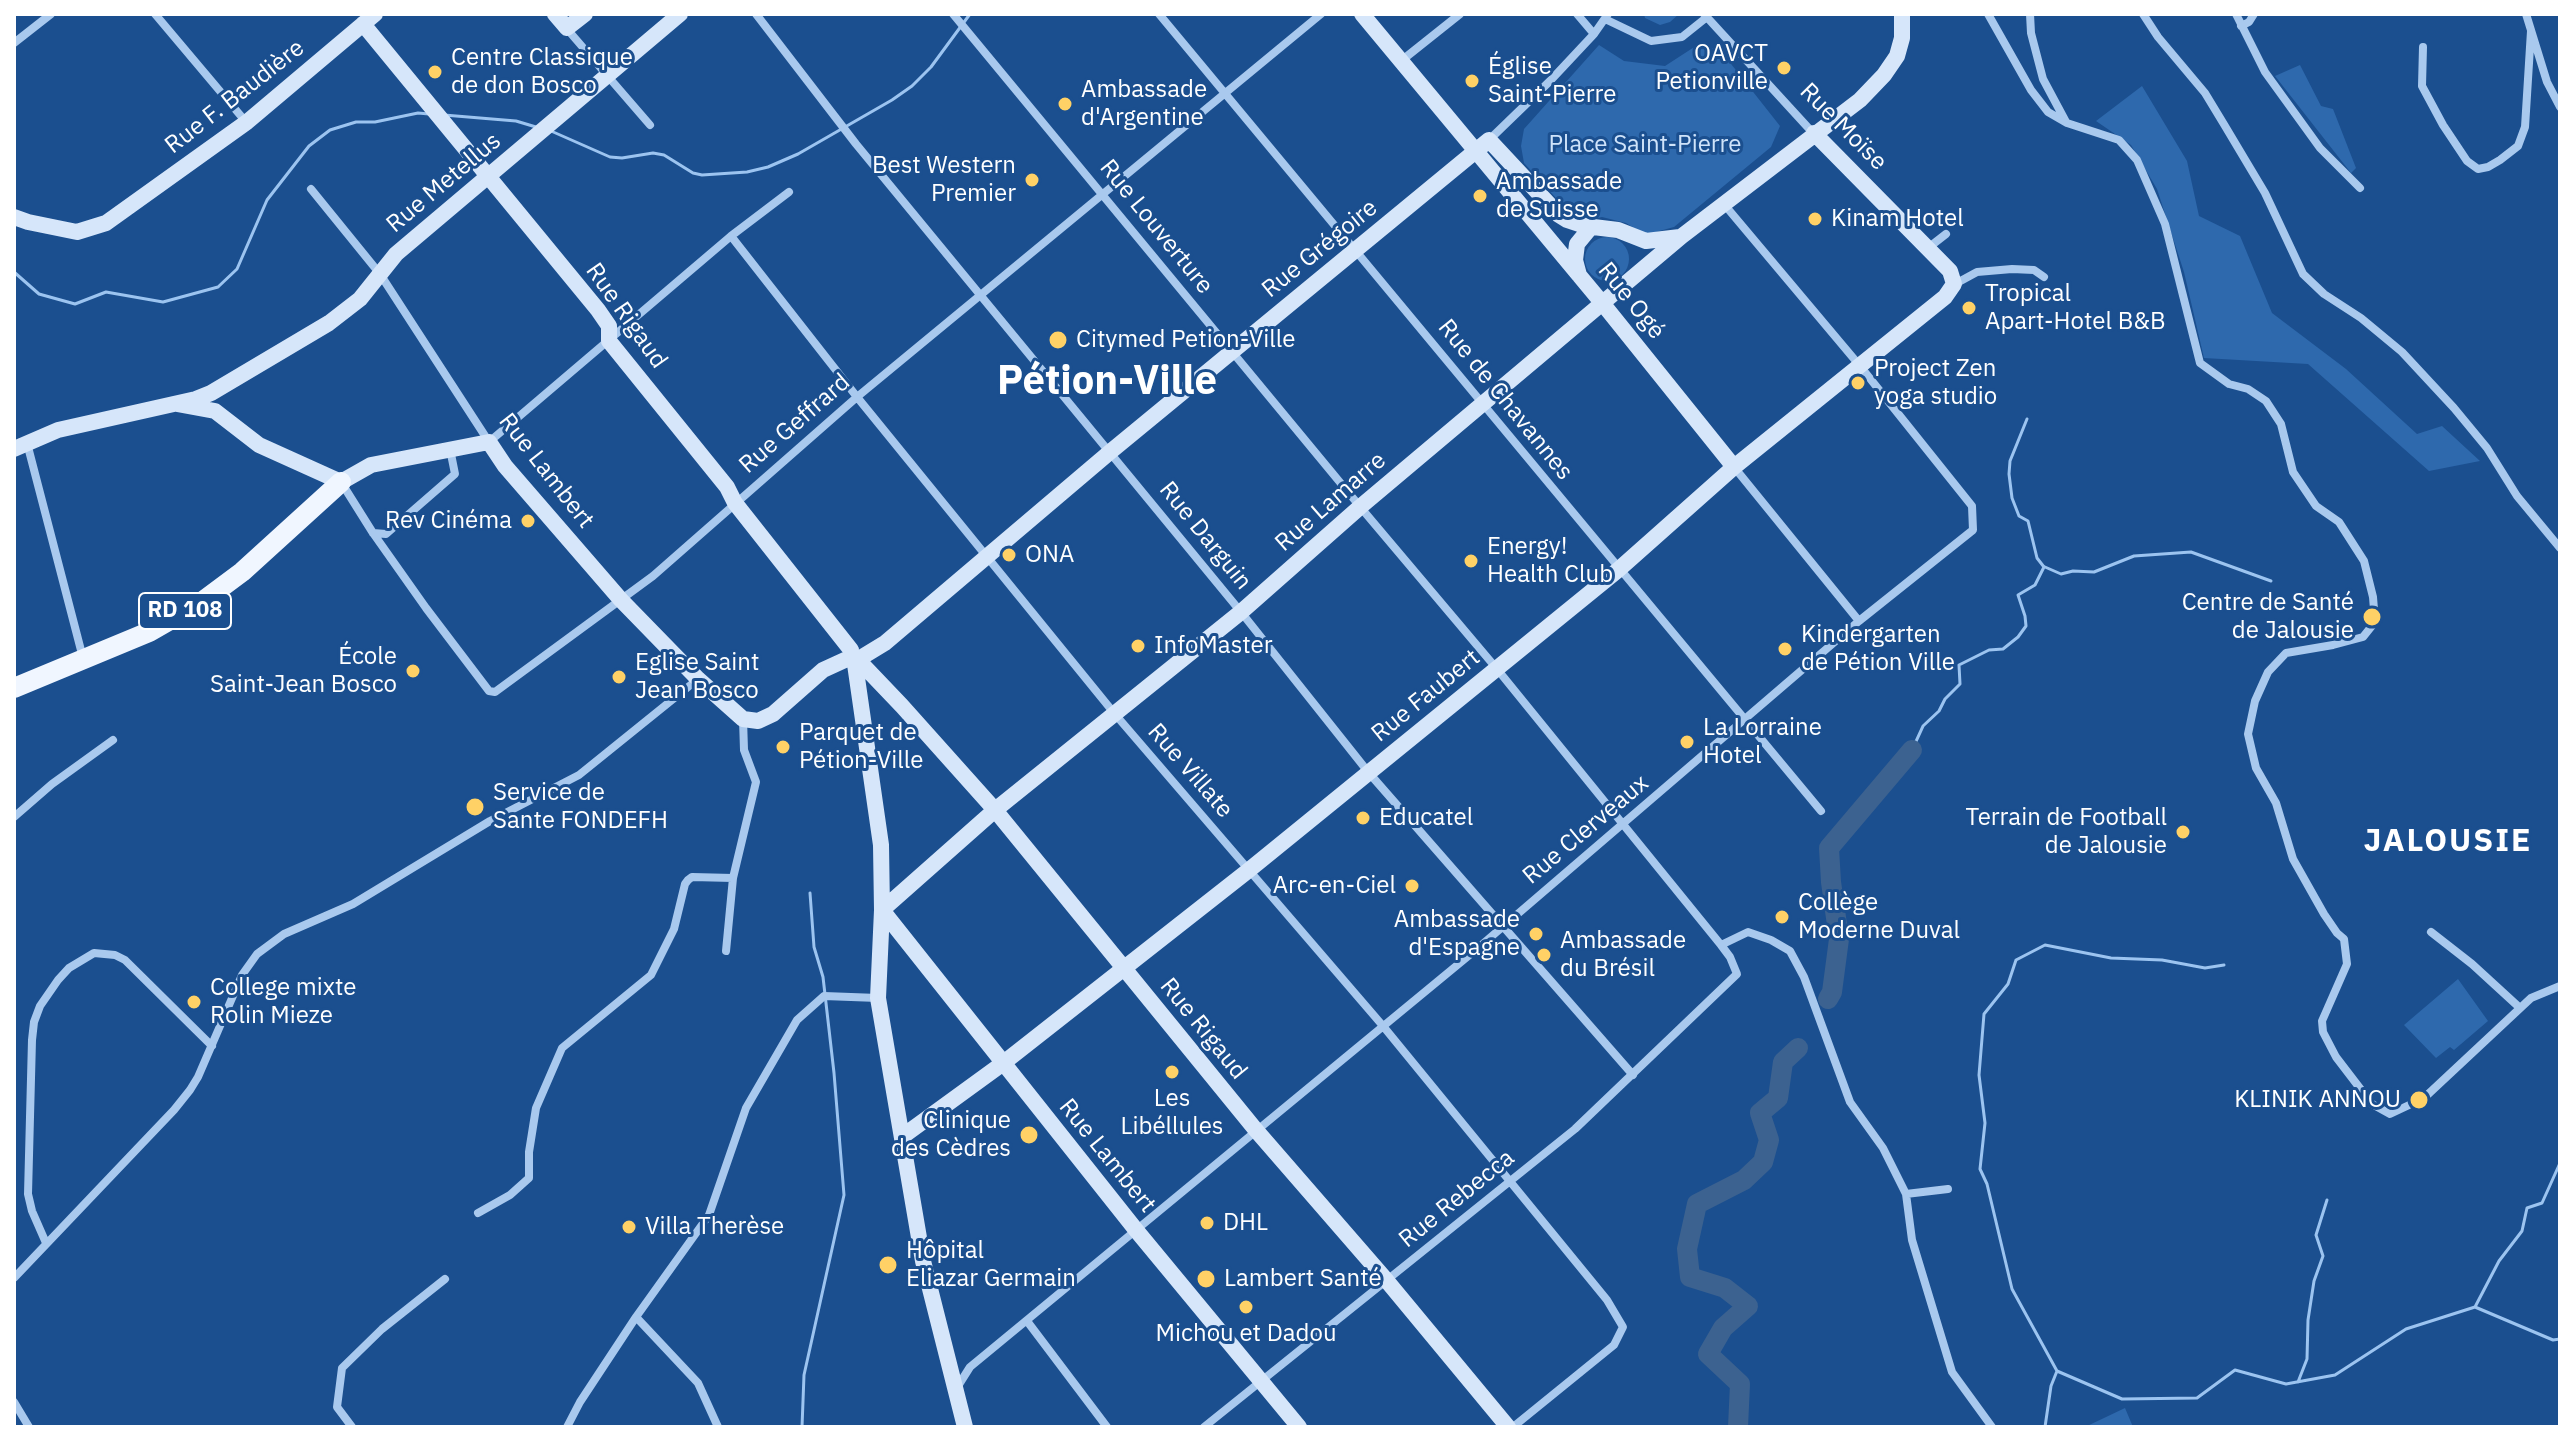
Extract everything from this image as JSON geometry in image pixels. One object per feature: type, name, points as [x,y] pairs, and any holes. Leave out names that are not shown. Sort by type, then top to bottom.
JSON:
[{"type":"main road","points":[[555,14],[567,28],[585,14]]},
{"type":"main road","name":"Rue Metellus","points":[[21,446],[58,430],[177,404],[211,393],[346,312],[396,254],[680,14]]},
{"type":"main road","name":"Rue Ogé","points":[[1362,14],[1734,467]]},
{"type":"main road","name":"Rue Lamarre","points":[[882,910],[995,810],[1241,612],[1360,507],[1682,236],[1860,100],[1897,56],[1902,38],[1902,14]]},
{"type":"main road","name":"Rue F. Baudière","points":[[14,217],[77,232],[106,223],[247,122],[364,17]]},
{"type":"main road","name":"Rue Rigaud","points":[[364,17],[414,86],[598,310],[609,326],[609,341],[727,487],[735,503],[855,658],[995,810],[1255,1129],[1510,1427]]},
{"type":"main road","name":"Rue Moïse","points":[[1814,133],[1928,248],[1952,278]]},
{"type":"main road","points":[[1489,140],[1559,215],[1576,224],[1618,230],[1652,241],[1682,236]]},
{"type":"main road","name":"Rue Grégoire","points":[[743,719],[758,721],[773,714],[823,670],[885,643],[1110,452],[1489,140]]},
{"type":"main road","points":[[1579,276],[1575,260],[1577,244],[1591,227]]},
{"type":"main road","points":[[1628,282],[1639,254],[1633,236]]},
{"type":"main road","name":"Rue Faubert","points":[[903,1136],[1002,1064],[1249,870],[1497,669],[1618,570],[1734,467],[1945,297],[1952,278]]},
{"type":"main road","points":[[227,418],[223,402],[225,390],[235,378]]},
{"type":"main road","points":[[177,404],[205,408],[227,418],[259,445],[334,486]]},
{"type":"main road","name":"RD 108","points":[[14,675],[149,632],[203,601],[276,542],[322,501],[334,486],[371,465],[489,442]]},
{"type":"main road","name":"Rue Lambert","points":[[489,442],[505,466],[621,600],[698,679],[743,719]]},
{"type":"main road","name":"RD 108","points":[[14,688],[81,653]]},
{"type":"main road","points":[[855,658],[881,845],[878,998],[923,1261],[965,1427]]},
{"type":"main road","name":"Rue Lambert","points":[[882,910],[1002,1064],[1299,1427]]},
{"type":"street","points":[[14,43],[51,14]]},
{"type":"street","points":[[155,14],[247,122]]},
{"type":"street","name":"Rue Darguin","points":[[756,14],[851,137],[1241,612],[1369,773],[1633,1075]]},
{"type":"street","name":"Rue Louverture","points":[[953,14],[1497,669],[1721,945],[1737,974],[1724,988]]},
{"type":"street","name":"Rue de Chavannes","points":[[1159,14],[1821,811]]},
{"type":"street","name":"Rue Geffrard","points":[[334,486],[373,533],[489,691],[495,692],[653,576],[857,397],[1321,14]]},
{"type":"street","points":[[1401,61],[1460,14]]},
{"type":"street","points":[[1577,14],[1594,34]]},
{"type":"street","points":[[1988,14],[2031,90],[2048,112],[2067,123],[2119,140],[2137,160],[2165,224],[2200,363],[2229,384],[2248,389],[2266,401],[2281,424],[2293,472],[2316,506],[2339,522],[2364,561],[2373,597],[2375,622],[2363,637],[2286,653],[2268,672],[2255,701],[2248,734],[2256,768],[2276,803],[2293,859],[2324,914],[2344,939],[2347,964],[2322,1021],[2323,1032],[2332,1050],[2372,1104],[2390,1114],[2424,1098],[2531,998],[2560,986]]},
{"type":"street","points":[[2030,14],[2031,33],[2043,79],[2067,123]]},
{"type":"street","points":[[2143,14],[2205,93],[2265,193],[2303,274],[2324,294],[2361,318],[2402,352],[2487,448],[2517,496],[2560,548]]},
{"type":"street","points":[[2236,14],[2265,72],[2320,148],[2360,188]]},
{"type":"street","points":[[2241,26],[2249,22],[2254,14]]},
{"type":"street","points":[[2526,14],[2547,82],[2560,107]]},
{"type":"street","points":[[1607,17],[1651,41],[1682,37],[1706,16]]},
{"type":"street","name":"Rue Moïse","points":[[1706,16],[1814,133]]},
{"type":"street","name":"Rue Grégoire","points":[[1489,140],[1550,81],[1607,17]]},
{"type":"street","points":[[567,28],[650,125]]},
{"type":"street","points":[[2423,47],[2422,86],[2467,161],[2478,169],[2488,167],[2518,146],[2525,127],[2531,31]]},
{"type":"street","name":"Rue Lambert","points":[[311,189],[380,274],[489,442]]},
{"type":"street","points":[[489,442],[731,236],[789,192]]},
{"type":"street","points":[[1723,203],[1860,366]]},
{"type":"street","points":[[1928,248],[1946,234]]},
{"type":"street","name":"Rue Villate","points":[[731,236],[857,397],[1114,713],[1383,1026],[1607,1300],[1623,1327],[1614,1345],[1510,1427]]},
{"type":"street","points":[[1952,278],[2012,269],[2034,270],[2044,277]]},
{"type":"street","name":"Rue Clerveaux","points":[[956,1395],[970,1367],[1503,926],[1859,621],[1973,530],[1972,506],[1860,366]]},
{"type":"street","points":[[21,446],[81,653]]},
{"type":"street","points":[[373,533],[386,534],[455,474],[450,449]]},
{"type":"street","name":"Rue Ogé","points":[[1734,467],[1859,621]]},
{"type":"street","points":[[14,1278],[174,1110],[198,1077],[242,975],[257,954],[300,926],[353,904],[478,828],[579,775],[698,679]]},
{"type":"street","points":[[726,951],[733,878],[756,782],[744,750],[743,719]]},
{"type":"street","points":[[14,817],[52,784],[113,740]]},
{"type":"street","points":[[478,1213],[510,1195],[529,1178],[529,1152],[536,1108],[562,1048],[651,975],[674,929],[688,880],[692,877],[733,878]]},
{"type":"street","points":[[1721,945],[1748,932],[1790,951],[1804,977],[1850,1102],[1883,1148],[1906,1194],[1912,1240],[1952,1372],[1992,1427]]},
{"type":"street","points":[[2431,932],[2520,1008]]},
{"type":"street","points":[[46,1243],[28,1194],[32,1040],[40,1006],[58,980],[69,968],[94,953],[115,955],[125,960],[212,1046]]},
{"type":"street","name":"Rue Rebecca","points":[[1204,1427],[1575,1129],[1724,988]]},
{"type":"street","points":[[567,1427],[636,1317],[709,1215],[746,1108],[797,1020],[824,996],[878,998]]},
{"type":"street","points":[[1906,1194],[1948,1189]]},
{"type":"street","points":[[352,1427],[337,1407],[342,1368],[382,1329],[445,1279]]},
{"type":"street","points":[[636,1317],[698,1383],[718,1427]]},
{"type":"street","points":[[1027,1321],[1107,1427]]},
{"type":"street","points":[[14,1402],[29,1427]]},
{"type":"green space","points":[[1644,14],[1679,14],[1670,22],[1660,25],[1645,18]]},
{"type":"green space","name":"Place Saint-Pierre","points":[[1702,42],[1724,55],[1780,126],[1771,147],[1674,227],[1645,235],[1626,223],[1602,217],[1584,221],[1566,209],[1524,163],[1521,146],[1524,129],[1599,45],[1624,61],[1665,66]]},
{"type":"green space","points":[[2300,65],[2321,106],[2333,109],[2356,168],[2351,173],[2275,76]]},
{"type":"green space","points":[[2142,86],[2187,161],[2199,216],[2240,236],[2272,313],[2346,369],[2417,434],[2442,426],[2480,461],[2429,471],[2308,364],[2204,358],[2184,272],[2157,189],[2131,145],[2096,121]]},
{"type":"green space","points":[[1607,237],[1622,244],[1629,259],[1622,274],[1607,281],[1592,274],[1585,259],[1592,244]]},
{"type":"green space","points":[[2458,979],[2488,1021],[2454,1050],[2450,1047],[2436,1058],[2404,1025]]},
{"type":"green space","points":[[2125,1408],[2133,1427],[2085,1427]]},
{"type":"waterway","points":[[551,131],[610,157],[653,153],[664,155],[693,173],[702,175],[747,172],[768,167],[798,154],[912,86],[931,67],[970,14]]},
{"type":"waterway","points":[[14,272],[39,294],[75,304],[106,292],[163,302],[218,287],[237,269],[267,200],[309,146],[330,130],[356,122],[429,114]]},
{"type":"waterway","points":[[444,115],[516,121],[536,127]]},
{"type":"waterway","points":[[1912,750],[1923,726],[1960,684],[1959,665],[1989,650],[2003,649],[2026,626],[2018,595],[2035,585],[2044,567],[2037,558],[2028,521],[2019,516],[2012,498],[2009,474],[2010,461],[2027,419]]},
{"type":"waterway","points":[[2045,567],[2061,574],[2094,572],[2134,556],[2191,552],[2271,581]]},
{"type":"waterway","points":[[1828,999],[1832,992],[1839,939],[1829,848],[1912,750]]},
{"type":"waterway","points":[[802,1427],[804,1375],[844,1195],[834,1073],[823,977],[814,947],[810,893]]},
{"type":"waterway","points":[[2057,1371],[2012,1289],[1987,1184],[1980,1169],[1985,1123],[1979,1075],[1984,1014],[2008,984],[2016,960],[2045,945],[2111,958],[2162,960],[2205,968],[2224,965]]},
{"type":"waterway","points":[[1738,1427],[1740,1384],[1708,1354],[1723,1328],[1748,1306],[1725,1288],[1690,1277],[1687,1249],[1697,1204],[1744,1180],[1763,1162],[1769,1140],[1760,1113],[1778,1098],[1783,1062],[1798,1048]]},
{"type":"waterway","points":[[2045,1427],[2051,1386],[2057,1371],[2122,1399],[2197,1398],[2235,1370],[2286,1384],[2335,1375],[2406,1329],[2475,1307],[2499,1261],[2522,1231],[2527,1208],[2542,1203],[2560,1163]]},
{"type":"waterway","points":[[2298,1382],[2307,1359],[2308,1320],[2314,1281],[2323,1256],[2316,1235],[2327,1200]]},
{"type":"waterway","points":[[2475,1307],[2553,1340],[2560,1339]]},
{"type":"place","name":"OAVCT Petionville","points":[[1784,68]]},
{"type":"place","name":"Centre Classique de don Bosco","points":[[435,72]]},
{"type":"place","name":"Église Saint-Pierre","points":[[1472,81]]},
{"type":"place","name":"Ambassade d'Argentine","points":[[1065,104]]},
{"type":"place","name":"Best Western Premier","points":[[1032,180]]},
{"type":"place","name":"Ambassade de Suisse","points":[[1480,196]]},
{"type":"place","name":"Kinam Hotel","points":[[1815,219]]},
{"type":"place","name":"Tropical Apart-Hotel B&B","points":[[1969,308]]},
{"type":"place","name":"Citymed Petion-Ville","points":[[1058,340]]},
{"type":"place","name":"Project Zen yoga studio","points":[[1858,383]]},
{"type":"place","name":"Rev Cinéma","points":[[528,521]]},
{"type":"place","name":"ONA","points":[[1009,555]]},
{"type":"place","name":"Energy! Health Club","points":[[1471,561]]},
{"type":"place","name":"Centre de Santé de Jalousie","points":[[2372,617]]},
{"type":"place","name":"InfoMaster","points":[[1138,646]]},
{"type":"place","name":"Kindergarten de Pétion Ville","points":[[1785,649]]},
{"type":"place","name":"École Saint-Jean Bosco","points":[[413,671]]},
{"type":"place","name":"Eglise Saint Jean Bosco","points":[[619,677]]},
{"type":"place","name":"La Lorraine Hotel","points":[[1687,742]]},
{"type":"place","name":"Parquet de Pétion-Ville","points":[[783,747]]},
{"type":"place","name":"Service de Sante FONDEFH","points":[[475,807]]},
{"type":"place","name":"Educatel","points":[[1363,818]]},
{"type":"place","name":"Terrain de Football de Jalousie","points":[[2183,832]]},
{"type":"place","name":"Arc-en-Ciel","points":[[1412,886]]},
{"type":"place","name":"Collège Moderne Duval","points":[[1782,917]]},
{"type":"place","name":"Ambassade d'Espagne","points":[[1536,934]]},
{"type":"place","name":"Ambassade du Brésil","points":[[1544,955]]},
{"type":"place","name":"College mixte Rolin Mieze","points":[[194,1002]]},
{"type":"place","name":"Les Libéllules","points":[[1172,1072]]},
{"type":"place","name":"KLINIK ANNOU","points":[[2419,1100]]},
{"type":"place","name":"Clinique des Cèdres","points":[[1029,1135]]},
{"type":"place","name":"DHL","points":[[1207,1223]]},
{"type":"place","name":"Villa Therèse","points":[[629,1227]]},
{"type":"place","name":"Hôpital Eliazar Germain","points":[[888,1265]]},
{"type":"place","name":"Lambert Santé","points":[[1206,1279]]},
{"type":"place","name":"Michou et Dadou","points":[[1246,1307]]},
{"type":"district","name":"Pétion-Ville","points":[[1107,382]]},
{"type":"district","name":"JALOUSIE","points":[[2448,842]]}]
